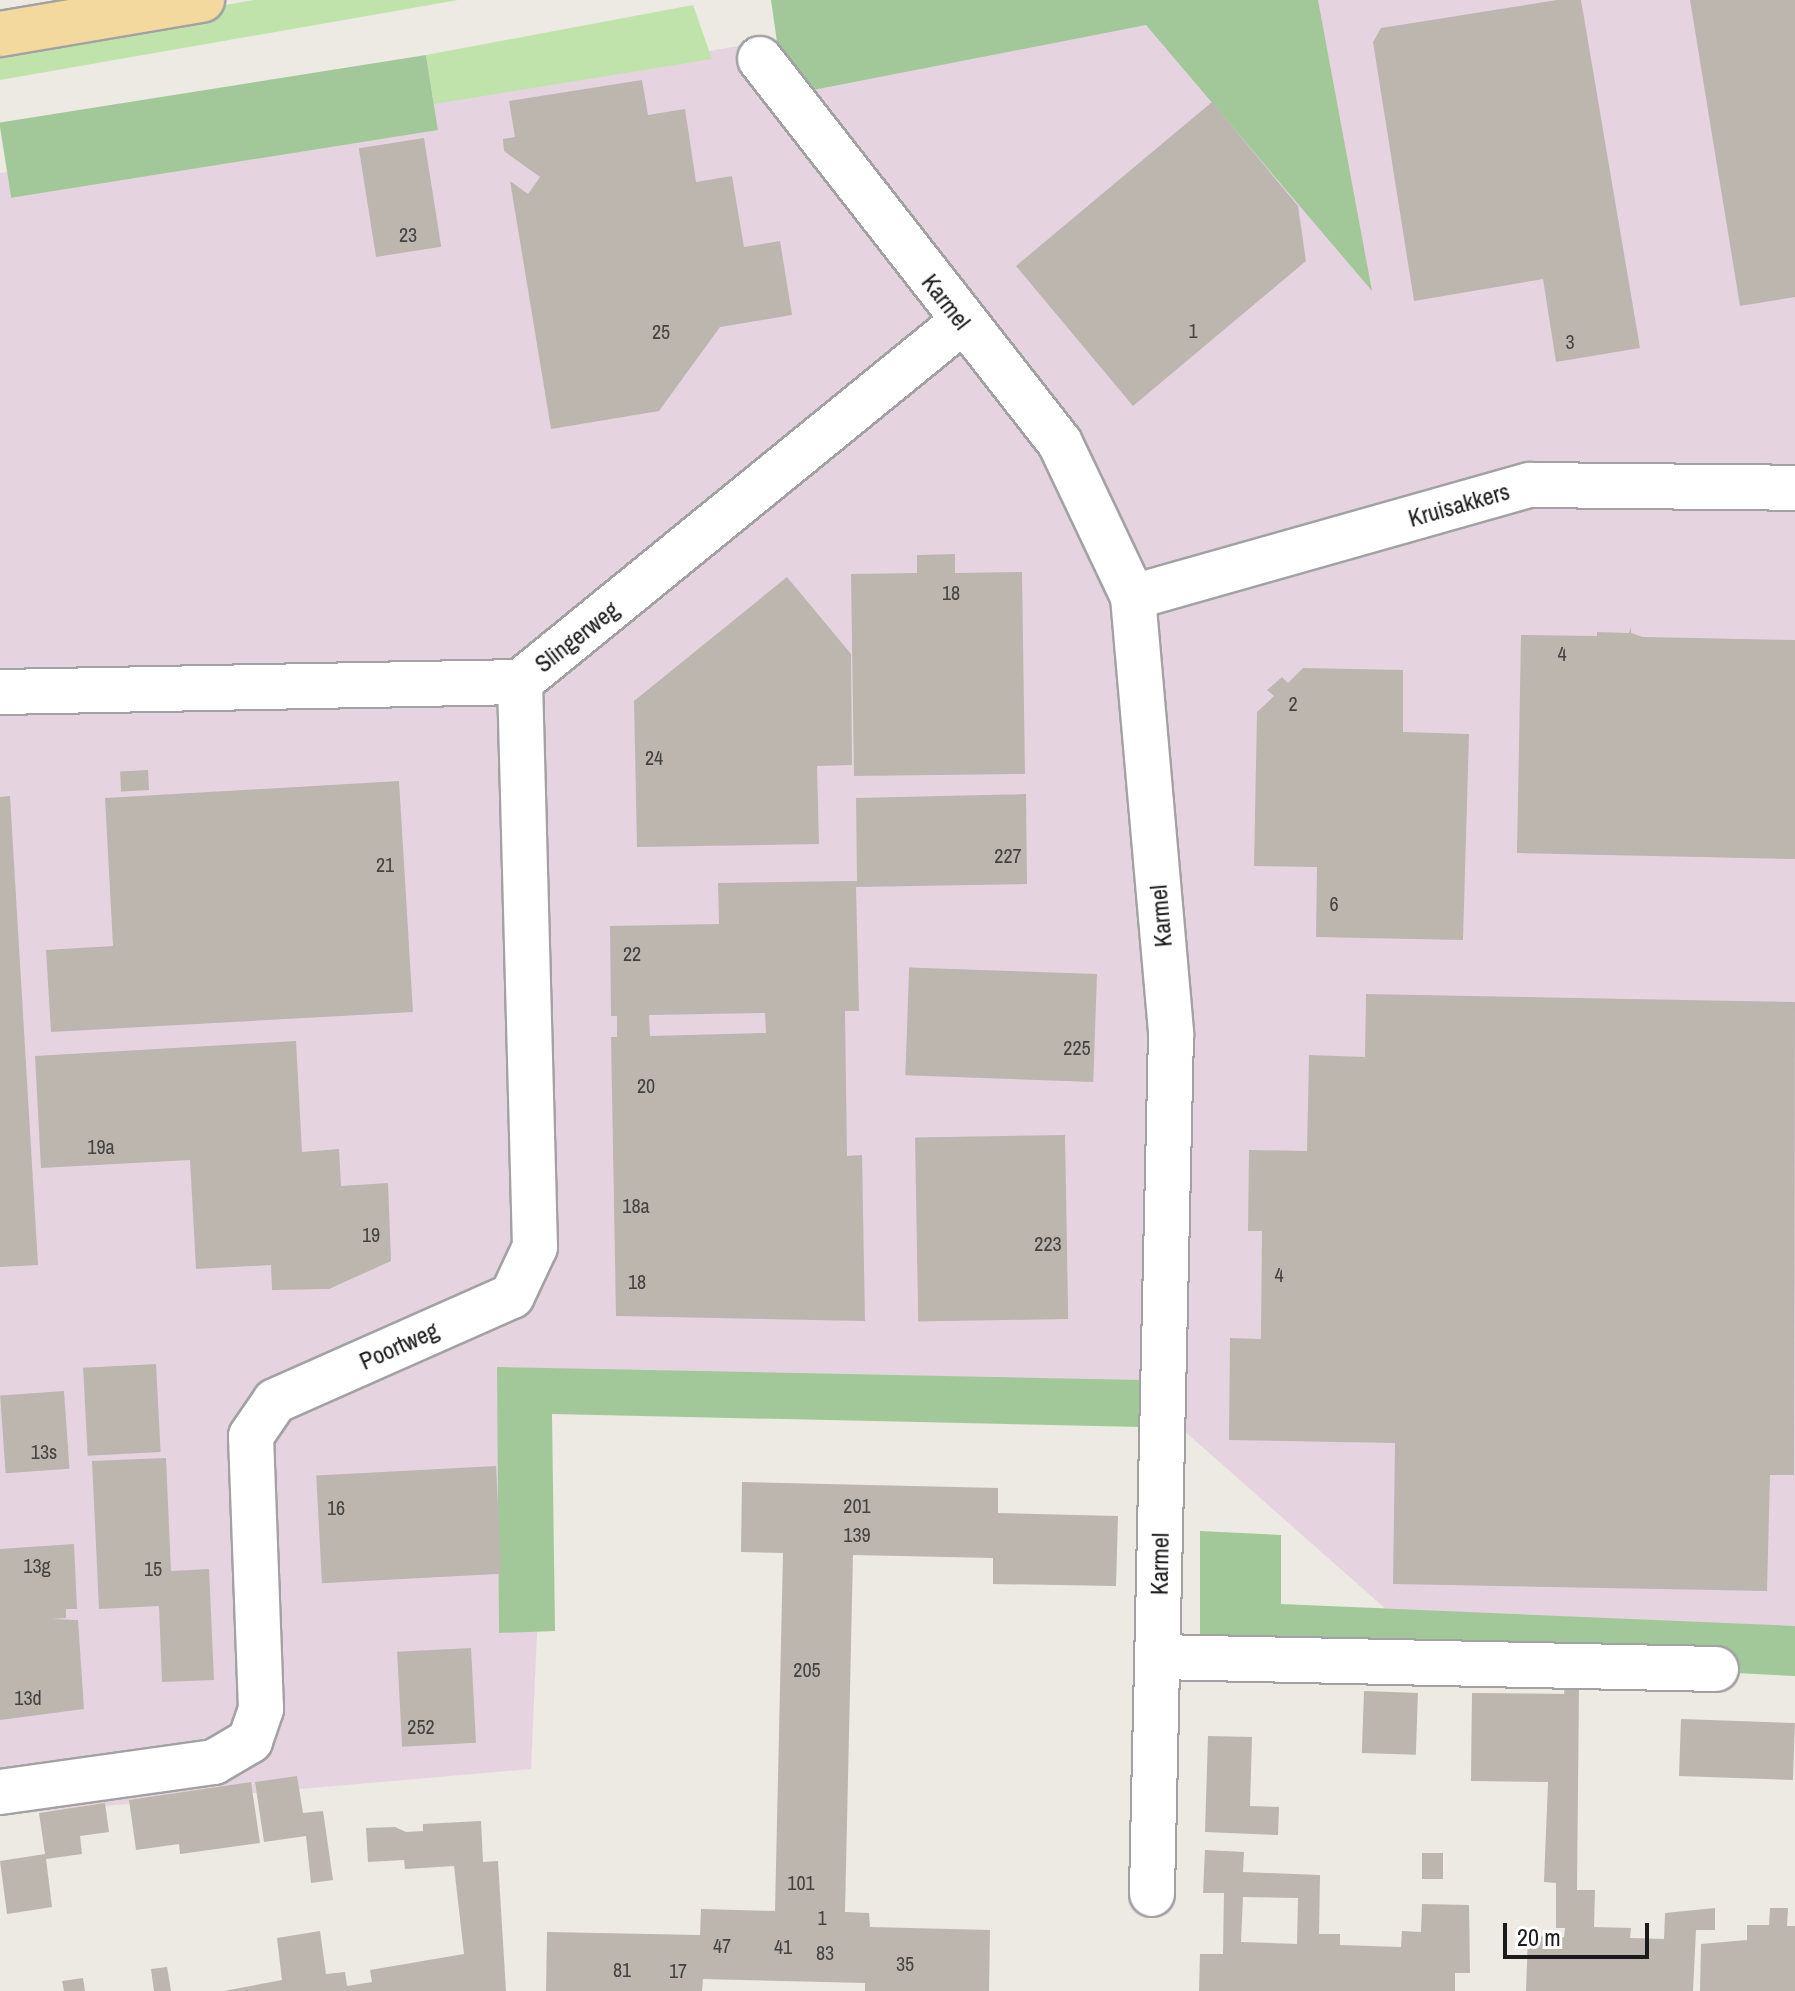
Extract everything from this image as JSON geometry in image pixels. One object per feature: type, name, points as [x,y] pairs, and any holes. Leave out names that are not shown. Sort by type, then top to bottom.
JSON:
[{"type":"main road","points":[[0,34],[202,0]]},
{"type":"street","name":"Karmel","points":[[760,59],[962,322],[1060,443],[1133,597],[1171,1034],[1152,1894]]},
{"type":"street","name":"Slingerweg","points":[[0,692],[520,682],[962,322]]},
{"type":"street","name":"Kruisakkers","points":[[1133,597],[1530,485],[1795,488]]},
{"type":"street","name":"Poortweg","points":[[0,1792],[214,1762],[250,1741],[261,1709],[251,1436],[275,1401],[512,1296],[535,1247],[520,682]]},
{"type":"street","points":[[1158,1657],[1716,1669]]},
{"type":"shaded area","points":[[1006,0],[1795,0],[1795,1633],[1396,1618],[1164,1413],[547,1408],[531,1769],[0,1815],[0,173]]},
{"type":"green space","points":[[254,0],[458,0],[0,80],[0,44]]},
{"type":"green space","points":[[771,0],[1318,0],[1372,291],[1146,25],[808,91],[777,42]]},
{"type":"green space","points":[[693,5],[712,59],[434,104],[426,55]]},
{"type":"green space","points":[[426,55],[438,130],[11,198],[0,122]]},
{"type":"green space","points":[[497,1367],[1144,1380],[1143,1427],[552,1414],[555,1631],[499,1633]]},
{"type":"green space","points":[[1200,1531],[1281,1535],[1281,1604],[1795,1626],[1795,1676],[1200,1646]]},
{"type":"building","points":[[1557,0],[1581,0],[1640,348],[1556,362],[1543,279],[1414,301],[1373,42],[1381,28]]},
{"type":"building","points":[[1690,0],[1795,0],[1795,297],[1740,306]]},
{"type":"building","points":[[642,80],[648,115],[685,109],[696,182],[732,176],[744,247],[780,241],[792,315],[720,327],[659,411],[551,429],[510,181],[528,194],[540,177],[504,151],[503,139],[515,137],[509,101]]},
{"type":"building","points":[[1212,102],[1298,206],[1306,261],[1133,406],[1016,266]]},
{"type":"building","points":[[424,138],[441,247],[376,257],[359,148]]},
{"type":"building","points":[[955,554],[955,573],[1022,572],[1025,774],[854,776],[851,574],[917,573],[917,555]]},
{"type":"building","points":[[787,577],[851,654],[852,765],[817,766],[819,844],[637,847],[634,701]]},
{"type":"building","points":[[1631,627],[1631,633],[1643,637],[1795,640],[1795,859],[1517,853],[1521,635],[1597,636],[1597,632],[1629,633]]},
{"type":"building","points":[[1303,668],[1403,670],[1403,732],[1469,734],[1463,940],[1316,937],[1317,867],[1254,866],[1257,712],[1274,696],[1267,690],[1282,677],[1288,683]]},
{"type":"building","points":[[148,770],[149,790],[121,791],[120,771]]},
{"type":"building","points":[[399,781],[413,1012],[51,1032],[46,950],[113,946],[105,798]]},
{"type":"building","points":[[1026,794],[1027,884],[856,887],[859,1011],[845,1011],[847,1156],[862,1155],[865,1321],[616,1316],[611,1037],[617,1037],[617,1016],[611,1016],[610,926],[719,924],[718,883],[857,881],[856,798]],"holes":[[[765,1013],[766,1033],[650,1036],[649,1015]]]},
{"type":"building","points":[[10,796],[38,1265],[0,1267],[0,797]]},
{"type":"building","points":[[909,967],[1097,974],[1093,1082],[905,1075]]},
{"type":"building","points":[[1366,994],[1795,1002],[1794,1475],[1770,1475],[1767,1591],[1393,1584],[1395,1443],[1229,1440],[1230,1338],[1261,1339],[1262,1231],[1248,1231],[1249,1150],[1307,1151],[1309,1055],[1365,1057]]},
{"type":"building","points":[[296,1041],[302,1152],[339,1149],[341,1186],[388,1183],[391,1261],[329,1289],[272,1290],[271,1265],[196,1269],[190,1160],[41,1168],[35,1056]]},
{"type":"building","points":[[1065,1135],[1068,1319],[918,1322],[915,1138]]},
{"type":"building","points":[[156,1364],[161,1452],[88,1456],[83,1368]]},
{"type":"building","points":[[64,1391],[69,1469],[6,1473],[0,1395]]},
{"type":"building","points":[[166,1458],[171,1571],[209,1569],[214,1680],[162,1682],[159,1606],[99,1609],[92,1461]]},
{"type":"building","points":[[496,1466],[502,1574],[322,1583],[316,1475]]},
{"type":"building","points":[[742,1482],[998,1488],[998,1513],[1118,1516],[1116,1586],[993,1584],[993,1558],[853,1555],[845,1912],[869,1913],[870,1927],[990,1930],[989,1991],[865,1991],[865,1983],[703,1979],[702,1991],[546,1991],[547,1932],[700,1935],[701,1909],[775,1911],[783,1553],[741,1552]]},
{"type":"building","points":[[74,1544],[77,1609],[66,1609],[66,1618],[52,1619],[78,1620],[84,1709],[0,1720],[0,1549]]},
{"type":"building","points":[[471,1648],[476,1743],[402,1747],[397,1652]]},
{"type":"building","points":[[1565,1684],[1579,1685],[1577,1890],[1595,1890],[1594,1927],[1631,1928],[1630,1938],[1664,1939],[1665,1913],[1715,1908],[1715,1930],[1696,1930],[1693,1991],[1526,1991],[1528,1936],[1564,1937],[1565,1928],[1556,1928],[1556,1883],[1544,1882],[1548,1782],[1471,1781],[1472,1693],[1564,1694]]},
{"type":"building","points":[[1364,1691],[1418,1693],[1416,1755],[1362,1753]]},
{"type":"building","points":[[1681,1719],[1795,1723],[1793,1780],[1679,1776]]},
{"type":"building","points":[[1208,1736],[1252,1737],[1250,1806],[1279,1807],[1278,1835],[1205,1832]]},
{"type":"building","points":[[297,1776],[303,1813],[323,1811],[333,1880],[311,1883],[306,1836],[264,1842],[255,1782]]},
{"type":"building","points":[[251,1782],[260,1843],[180,1854],[179,1844],[136,1850],[129,1800]]},
{"type":"building","points":[[105,1803],[109,1832],[80,1836],[82,1854],[46,1859],[52,1907],[7,1914],[0,1861],[45,1854],[39,1813]]},
{"type":"building","points":[[481,1821],[483,1862],[498,1861],[506,1991],[224,1991],[282,1980],[277,1938],[320,1931],[326,1974],[345,1972],[347,1986],[372,1982],[370,1970],[464,1954],[454,1866],[405,1869],[404,1860],[368,1862],[366,1828],[395,1827],[406,1832],[423,1831],[423,1824]]},
{"type":"building","points":[[1205,1850],[1244,1852],[1243,1872],[1320,1875],[1319,1934],[1340,1934],[1340,1945],[1401,1947],[1402,1931],[1421,1932],[1422,1904],[1469,1905],[1470,1973],[1455,1973],[1455,1991],[1199,1991],[1200,1954],[1223,1954],[1224,1893],[1203,1893]],"holes":[[[1243,1897],[1298,1898],[1297,1944],[1241,1942]]]},
{"type":"building","points":[[1422,1853],[1443,1853],[1443,1879],[1422,1879]]},
{"type":"building","points":[[1770,1908],[1788,1908],[1787,1926],[1795,1926],[1795,1991],[1700,1991],[1701,1944],[1747,1940],[1747,1925],[1769,1925]]},
{"type":"building","points":[[167,1967],[171,1991],[154,1991],[151,1969]]},
{"type":"building","points":[[83,1978],[85,1991],[64,1991],[62,1981]]}]
